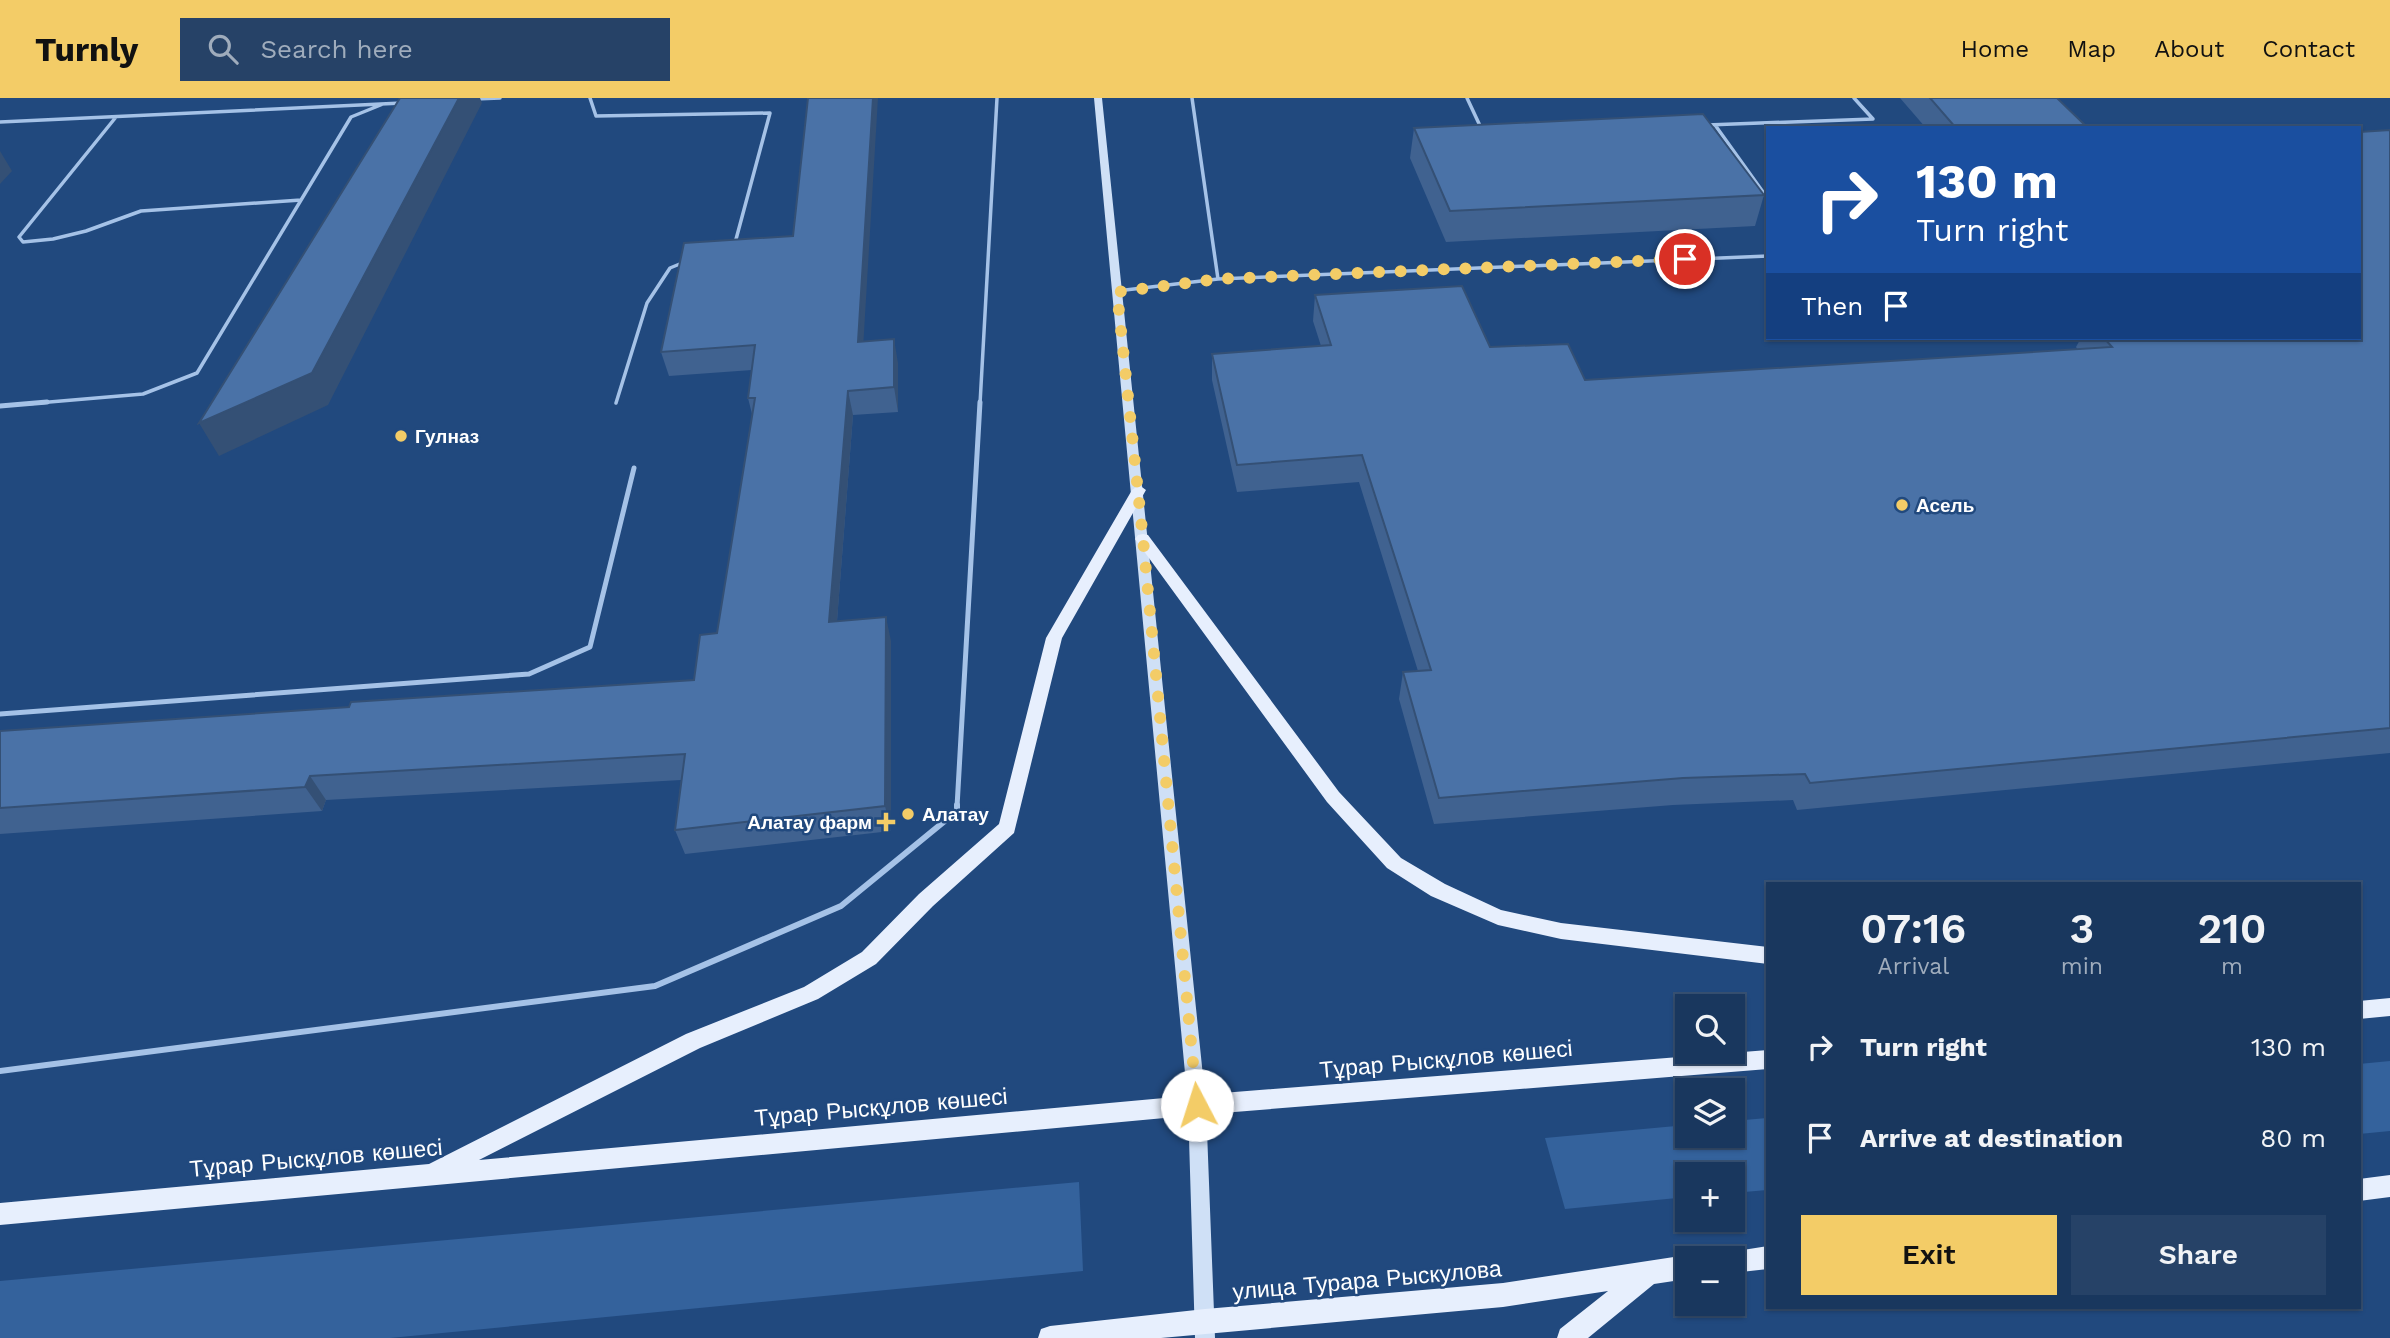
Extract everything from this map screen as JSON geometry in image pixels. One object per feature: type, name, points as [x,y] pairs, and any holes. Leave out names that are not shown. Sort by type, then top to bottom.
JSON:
[{"type":"main road","points":[[1098,98],[1139,490],[1197,1105],[1205,1329]]},
{"type":"main road","points":[[428,1174],[693,1041],[811,993],[869,958],[926,900],[1007,828],[1054,638],[1139,490]]},
{"type":"main road","points":[[1143,539],[1333,797],[1394,863],[1438,890],[1498,916],[1562,931],[1766,956]]},
{"type":"main road","points":[[2361,1010],[2390,1007]]},
{"type":"main road","name":"Тұрар Рыскұлов көшесі","points":[[0,1214],[1197,1105],[1766,1059]]},
{"type":"main road","points":[[2361,1190],[2390,1186]]},
{"type":"main road","points":[[1745,1260],[1766,1257]]},
{"type":"main road","name":"улица Турара Рыскулова","points":[[1051,1338],[1205,1329],[1503,1295],[1675,1267]]},
{"type":"main road","points":[[1569,1338],[1652,1270]]},
{"type":"lane","points":[[474,99],[500,98]]},
{"type":"lane","points":[[590,98],[596,116],[770,113],[736,242],[725,247]]},
{"type":"lane","points":[[0,1071],[655,986],[841,906],[957,811],[998,98]]},
{"type":"lane","points":[[1192,98],[1218,279]]},
{"type":"lane","points":[[1466,98],[1484,133]]},
{"type":"lane","points":[[1701,125],[1873,119],[1854,98]]},
{"type":"lane","points":[[0,122],[409,102]]},
{"type":"lane","points":[[0,406],[143,394],[197,373],[351,117],[383,104]]},
{"type":"lane","points":[[116,117],[19,237],[23,242],[53,239],[86,231],[141,211],[301,200]]},
{"type":"lane","points":[[1715,125],[1766,196]]},
{"type":"lane","points":[[1117,292],[1218,279],[1766,256]]},
{"type":"lane","points":[[616,403],[647,303],[670,268],[692,259]]},
{"type":"lane","points":[[0,714],[529,674],[590,647],[635,468]]},
{"type":"shaded area","points":[[2390,1061],[2390,1131],[2361,1134],[2361,1064]]},
{"type":"shaded area","points":[[1766,1118],[1766,1190],[1745,1192],[1745,1162],[1675,1162],[1675,1198],[1565,1209],[1545,1138],[1675,1126],[1675,1148],[1745,1148],[1745,1120]]},
{"type":"shaded area","points":[[1079,1182],[1083,1271],[390,1338],[0,1338],[0,1281]]},
{"type":"building","points":[[400,98],[459,98],[312,373],[199,423]]},
{"type":"building","points":[[808,98],[873,98],[858,342],[894,339],[894,387],[848,391],[829,622],[886,617],[885,806],[675,830],[685,754],[310,776],[305,787],[0,808],[0,731],[349,707],[351,702],[694,680],[700,635],[717,633],[755,398],[748,398],[755,345],[661,352],[684,243],[793,236]]},
{"type":"building","points":[[1930,98],[2057,98],[2086,126],[1954,126]]},
{"type":"building","points":[[1703,114],[1764,195],[1450,211],[1414,128]]},
{"type":"building","points":[[2390,130],[2390,728],[1810,783],[1805,774],[1683,778],[1439,798],[1403,672],[1431,670],[1362,455],[1237,465],[1212,354],[1331,345],[1315,295],[1462,286],[1490,347],[1568,344],[1585,380],[2112,347],[2106,340],[2361,340],[2361,132]]},
{"type":"place","name":"Гулназ","points":[[401,436]]},
{"type":"place","name":"Асель","points":[[1902,505]]},
{"type":"place","name":"Алатау","points":[[908,814]]},
{"type":"place","name":"Алатау фарм","points":[[886,822]]},
{"type":"route","points":[[1197,1105],[1117,292],[1218,279],[1685,259]]}]
